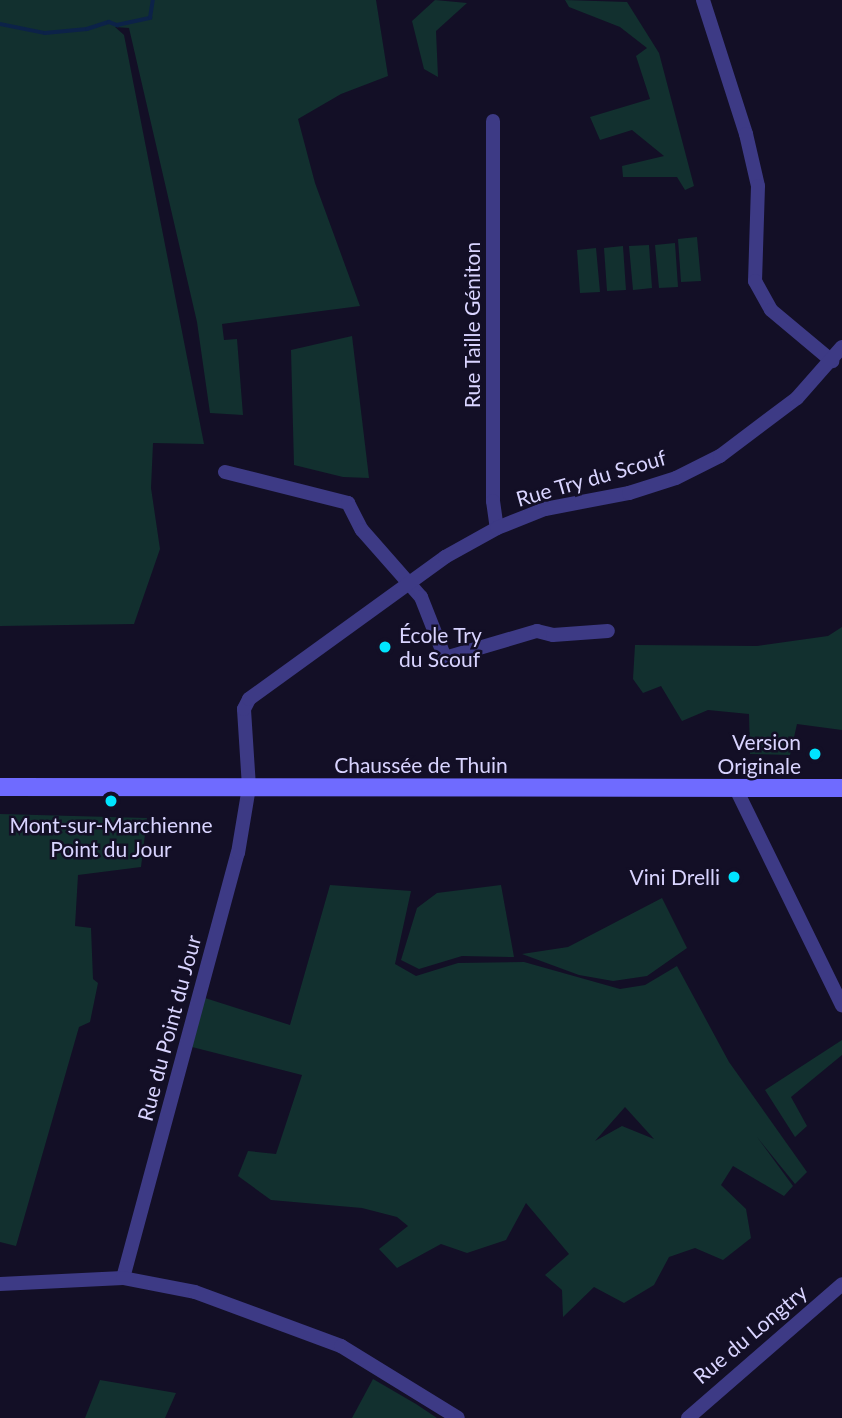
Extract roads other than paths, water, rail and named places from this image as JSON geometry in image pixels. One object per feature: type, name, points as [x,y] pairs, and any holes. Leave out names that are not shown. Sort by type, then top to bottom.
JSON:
[{"type":"main road","name":"Chaussée de Thuin","points":[[0,787],[842,788]]},
{"type":"street","points":[[703,0],[746,134],[758,186],[755,281],[771,310],[831,361]]},
{"type":"street","name":"Rue Taille Géniton","points":[[493,121],[493,501],[497,528]]},
{"type":"street","name":"Rue Try du Scouf","points":[[249,787],[244,709],[249,699],[445,557],[497,528],[545,509],[629,493],[676,478],[720,456],[797,398],[842,347]]},
{"type":"street","points":[[225,472],[348,503],[362,530],[407,585],[421,597],[433,619],[445,659],[537,631],[553,635],[608,631]]},
{"type":"street","name":"Rue du Point du Jour","points":[[123,1278],[238,853],[249,787]]},
{"type":"street","points":[[736,789],[842,1005]]},
{"type":"street","points":[[0,1284],[123,1278],[195,1292],[341,1346],[458,1418]]},
{"type":"street","name":"Rue du Longtry","points":[[688,1418],[842,1284]]},
{"type":"waterway","points":[[0,24],[45,33],[87,29],[109,22],[117,25],[150,18],[153,0]]},
{"type":"place","name":"École Try du Scouf","points":[[385,647]]},
{"type":"place","name":"Version Originale","points":[[815,754]]},
{"type":"place","name":"Mont-sur-Marchienne Point du Jour","points":[[111,801]]},
{"type":"place","name":"Vini Drelli","points":[[734,877]]}]
